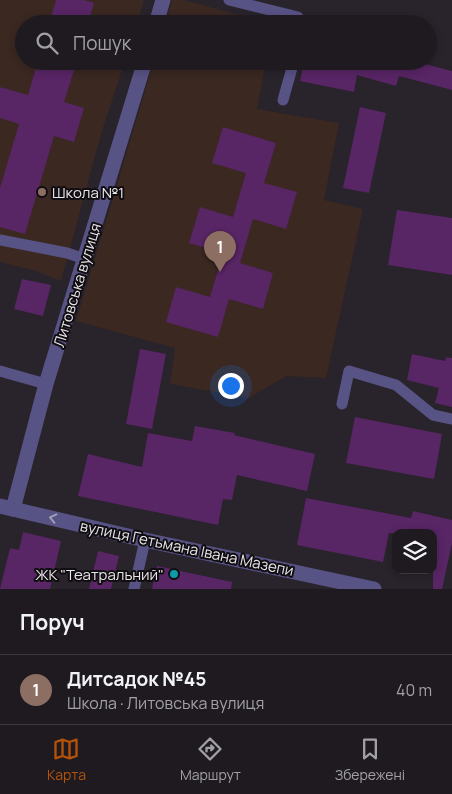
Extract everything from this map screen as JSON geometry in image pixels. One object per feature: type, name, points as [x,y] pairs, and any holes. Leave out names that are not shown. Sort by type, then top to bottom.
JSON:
[{"type":"street","points":[[159,15],[163,0]]},
{"type":"street","name":"Литовська вулиця","points":[[6,508],[142,70]]},
{"type":"street","name":"вулиця Гетьмана Івана Мазепи","points":[[6,508],[365,588]]},
{"type":"lane","points":[[229,0],[290,15]]},
{"type":"lane","points":[[283,100],[291,70]]},
{"type":"lane","points":[[0,240],[67,253],[85,259]]},
{"type":"lane","points":[[0,371],[46,384]]},
{"type":"lane","points":[[342,404],[349,371],[396,385],[433,415],[452,419]]},
{"type":"lane","points":[[134,589],[145,540]]},
{"type":"shaded area","name":"Школа №1","points":[[0,0],[144,0],[140,15],[15,15],[15,70],[122,70],[102,131],[61,281],[36,271],[0,262]]},
{"type":"shaded area","points":[[172,0],[184,0],[240,15],[168,15]]},
{"type":"shaded area","points":[[151,70],[264,70],[257,109],[339,123],[324,200],[363,209],[326,378],[286,376],[249,398],[170,384],[175,348],[76,321]]},
{"type":"building","points":[[56,0],[84,0],[94,3],[91,15],[52,15]]},
{"type":"building","points":[[437,67],[452,71],[452,90],[399,76],[396,86],[357,75],[354,92],[300,81],[302,70],[437,70]]},
{"type":"building","name":"Школа №1","points":[[35,70],[74,70],[64,102],[84,108],[74,142],[54,136],[25,234],[0,227],[0,188],[19,124],[0,118],[0,87],[28,95]]},
{"type":"building","points":[[360,107],[386,113],[369,193],[343,188]]},
{"type":"building","points":[[223,127],[276,143],[264,183],[297,192],[286,229],[253,219],[240,263],[273,273],[263,309],[229,299],[218,337],[166,322],[176,287],[210,297],[223,253],[189,243],[200,207],[233,217],[246,173],[212,163]]},
{"type":"building","points":[[397,210],[452,218],[452,275],[388,265]]},
{"type":"building","points":[[22,279],[51,285],[43,316],[14,309]]},
{"type":"building","points":[[140,349],[166,354],[152,429],[126,424]]},
{"type":"building","points":[[412,354],[445,361],[446,357],[452,358],[452,407],[435,403],[439,388],[407,380]]},
{"type":"building","points":[[355,417],[442,434],[434,479],[346,463]]},
{"type":"building","points":[[195,426],[235,433],[234,435],[315,454],[307,491],[237,475],[232,500],[223,499],[218,525],[78,496],[88,454],[142,467],[148,433],[192,441]]},
{"type":"building","points":[[306,498],[411,518],[413,511],[452,520],[452,543],[442,589],[433,589],[433,574],[437,574],[437,529],[392,529],[392,533],[389,533],[383,562],[297,545]]},
{"type":"building","points":[[23,532],[61,541],[50,589],[0,589],[10,548],[19,550]]},
{"type":"building","points":[[98,551],[119,556],[111,589],[89,589]]},
{"type":"building","name":"ЖК \"Театральний\"","points":[[157,566],[232,582],[231,589],[152,589]]},
{"type":"place","name":"Школа №1","points":[[42,192]]},
{"type":"place","name":"Дитсадок №45","points":[[220,272]]},
{"type":"place","name":"ЖК \"Театральний\"","points":[[174,574]]}]
